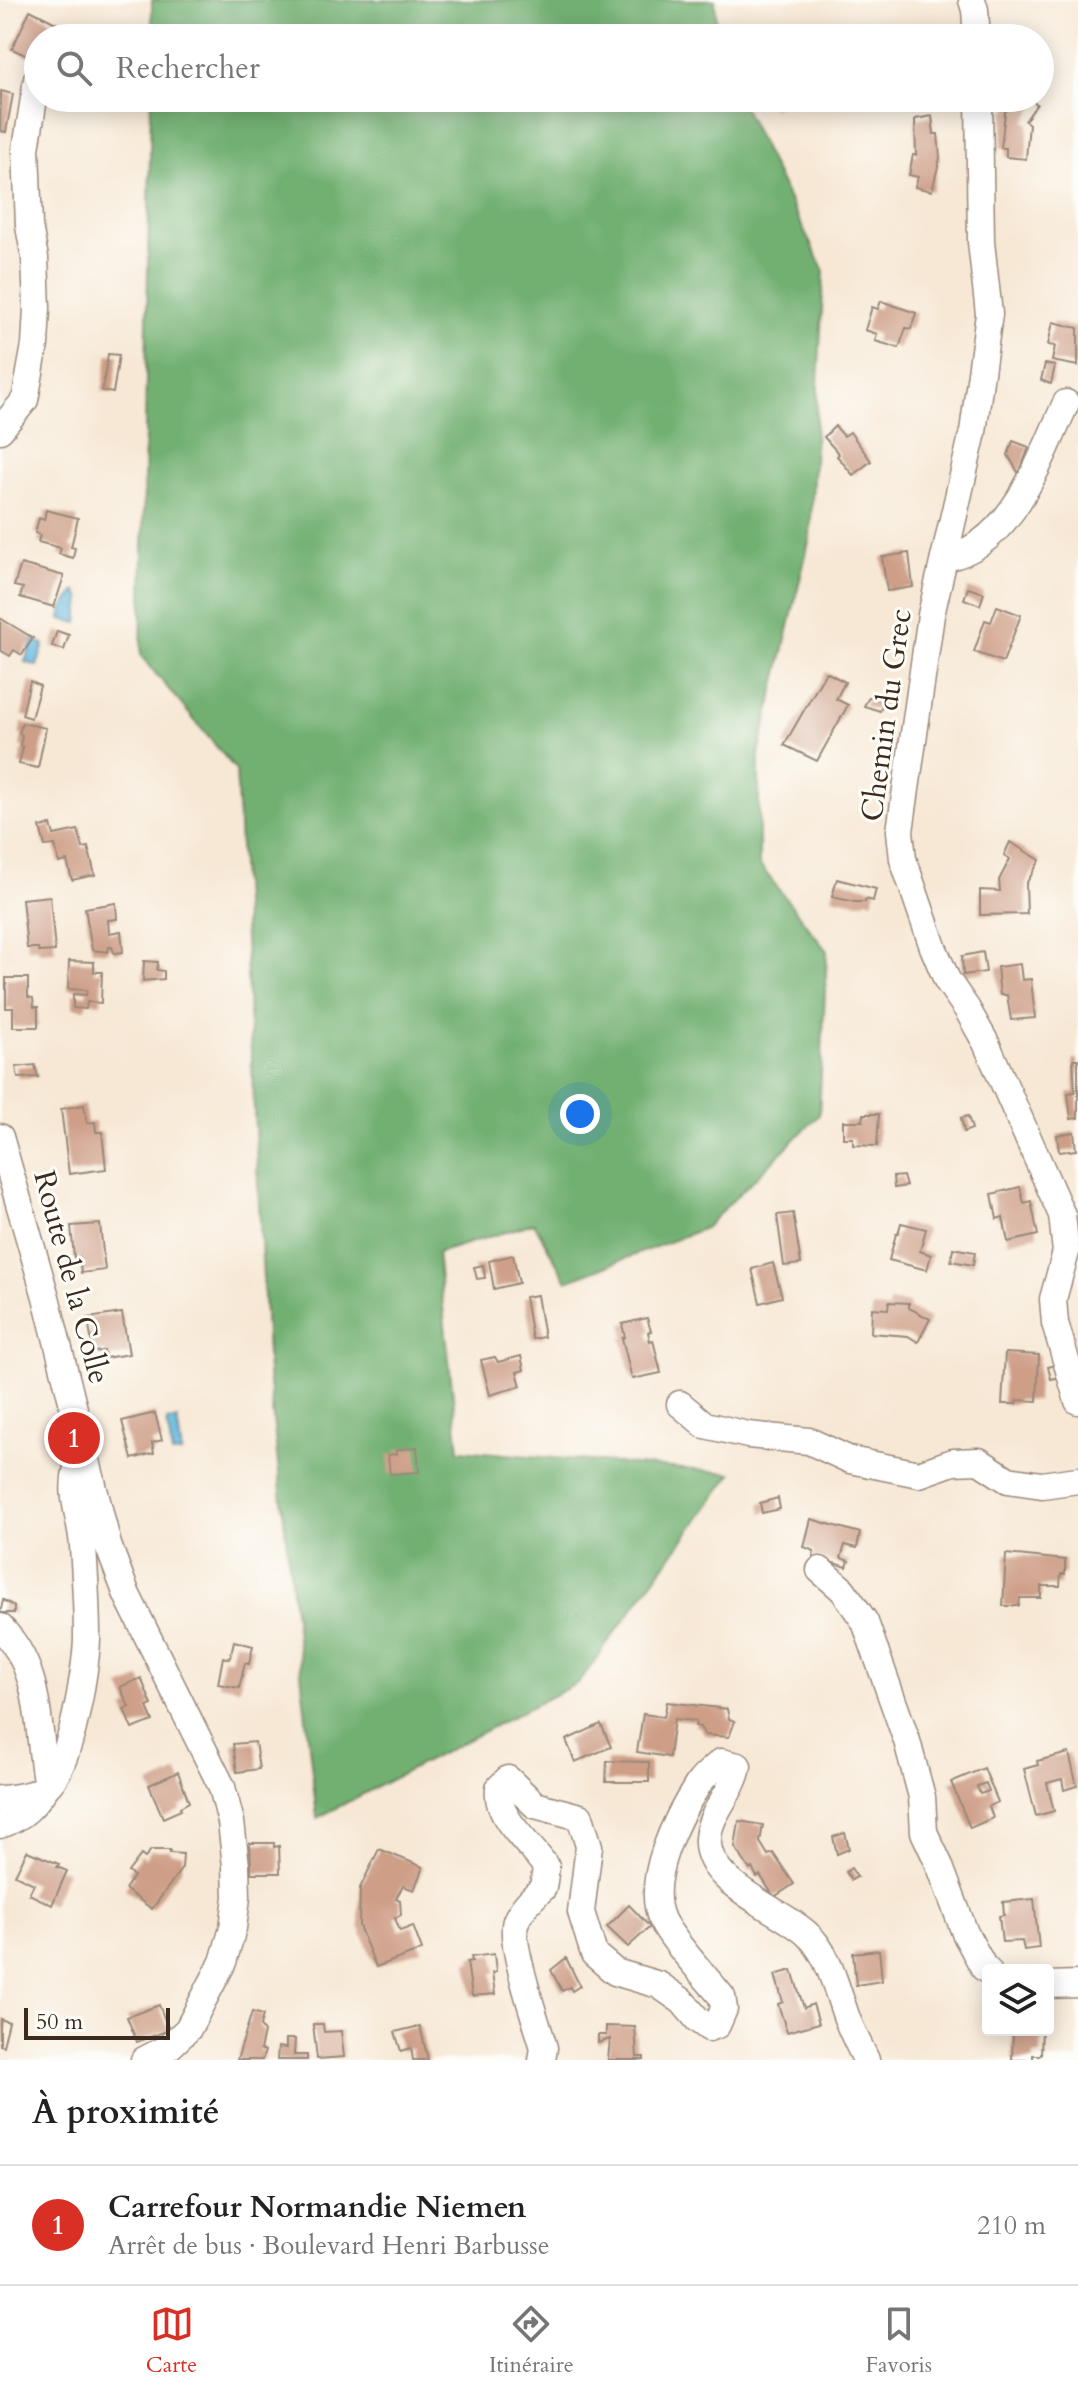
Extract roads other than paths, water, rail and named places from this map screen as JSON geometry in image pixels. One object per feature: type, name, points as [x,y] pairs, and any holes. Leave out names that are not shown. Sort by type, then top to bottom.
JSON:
[{"type":"street","points":[[972,0],[976,24]]},
{"type":"street","points":[[0,430],[25,400],[35,345],[35,258],[29,226],[26,149],[32,112]]},
{"type":"street","name":"Chemin du Grec","points":[[979,112],[981,242],[989,314],[973,432],[931,615],[900,831],[903,859],[942,969],[986,1043],[1062,1215],[1066,1252],[1053,1299],[1055,1323],[1078,1401]]},
{"type":"street","points":[[944,558],[962,555],[1000,526],[1030,482],[1066,403]]},
{"type":"street","name":"Route de la Colle","points":[[0,1137],[46,1297],[108,1545],[127,1595],[222,1787],[231,1822],[236,1866],[233,1928],[223,1962],[188,2029],[169,2047],[144,2060]]},
{"type":"street","points":[[680,1404],[705,1425],[748,1435],[809,1441],[850,1460],[919,1474],[953,1462],[979,1461],[1008,1480],[1042,1485],[1078,1480]]},
{"type":"street","points":[[0,1825],[14,1821],[28,1811],[61,1766],[78,1707],[87,1640],[83,1543],[72,1485],[77,1467],[87,1462]]},
{"type":"street","points":[[820,1570],[843,1590],[865,1622],[907,1741],[922,1797],[924,1832],[965,1933],[982,1964]]},
{"type":"street","points":[[0,1627],[25,1659],[34,1684],[47,1786]]},
{"type":"street","points":[[542,2060],[544,2048],[516,1947],[514,1924],[531,1899],[543,1888],[546,1867],[508,1822],[497,1798],[499,1788],[508,1779],[535,1805],[580,1817],[589,1846],[581,1912],[594,1954],[615,1972],[659,1985],[682,2001],[709,2028],[717,2025],[721,2017],[724,2009],[722,1997],[663,1923],[656,1904],[657,1882],[670,1836],[701,1780],[721,1762],[738,1766],[736,1779],[714,1819],[708,1840],[711,1858],[720,1874],[807,1933],[821,1951],[866,2060]]},
{"type":"street","points":[[0,1799],[22,1797],[47,1786]]},
{"type":"street","points":[[1054,1985],[1078,1984]]},
{"type":"water","points":[[76,591],[81,599],[78,623],[61,619],[63,608]]},
{"type":"water","points":[[33,640],[44,644],[37,666],[25,662]]},
{"type":"water","points":[[177,1420],[182,1453],[172,1454],[167,1421]]},
{"type":"place","name":"Carrefour Normandie Niemen","points":[[74,1438]]}]
